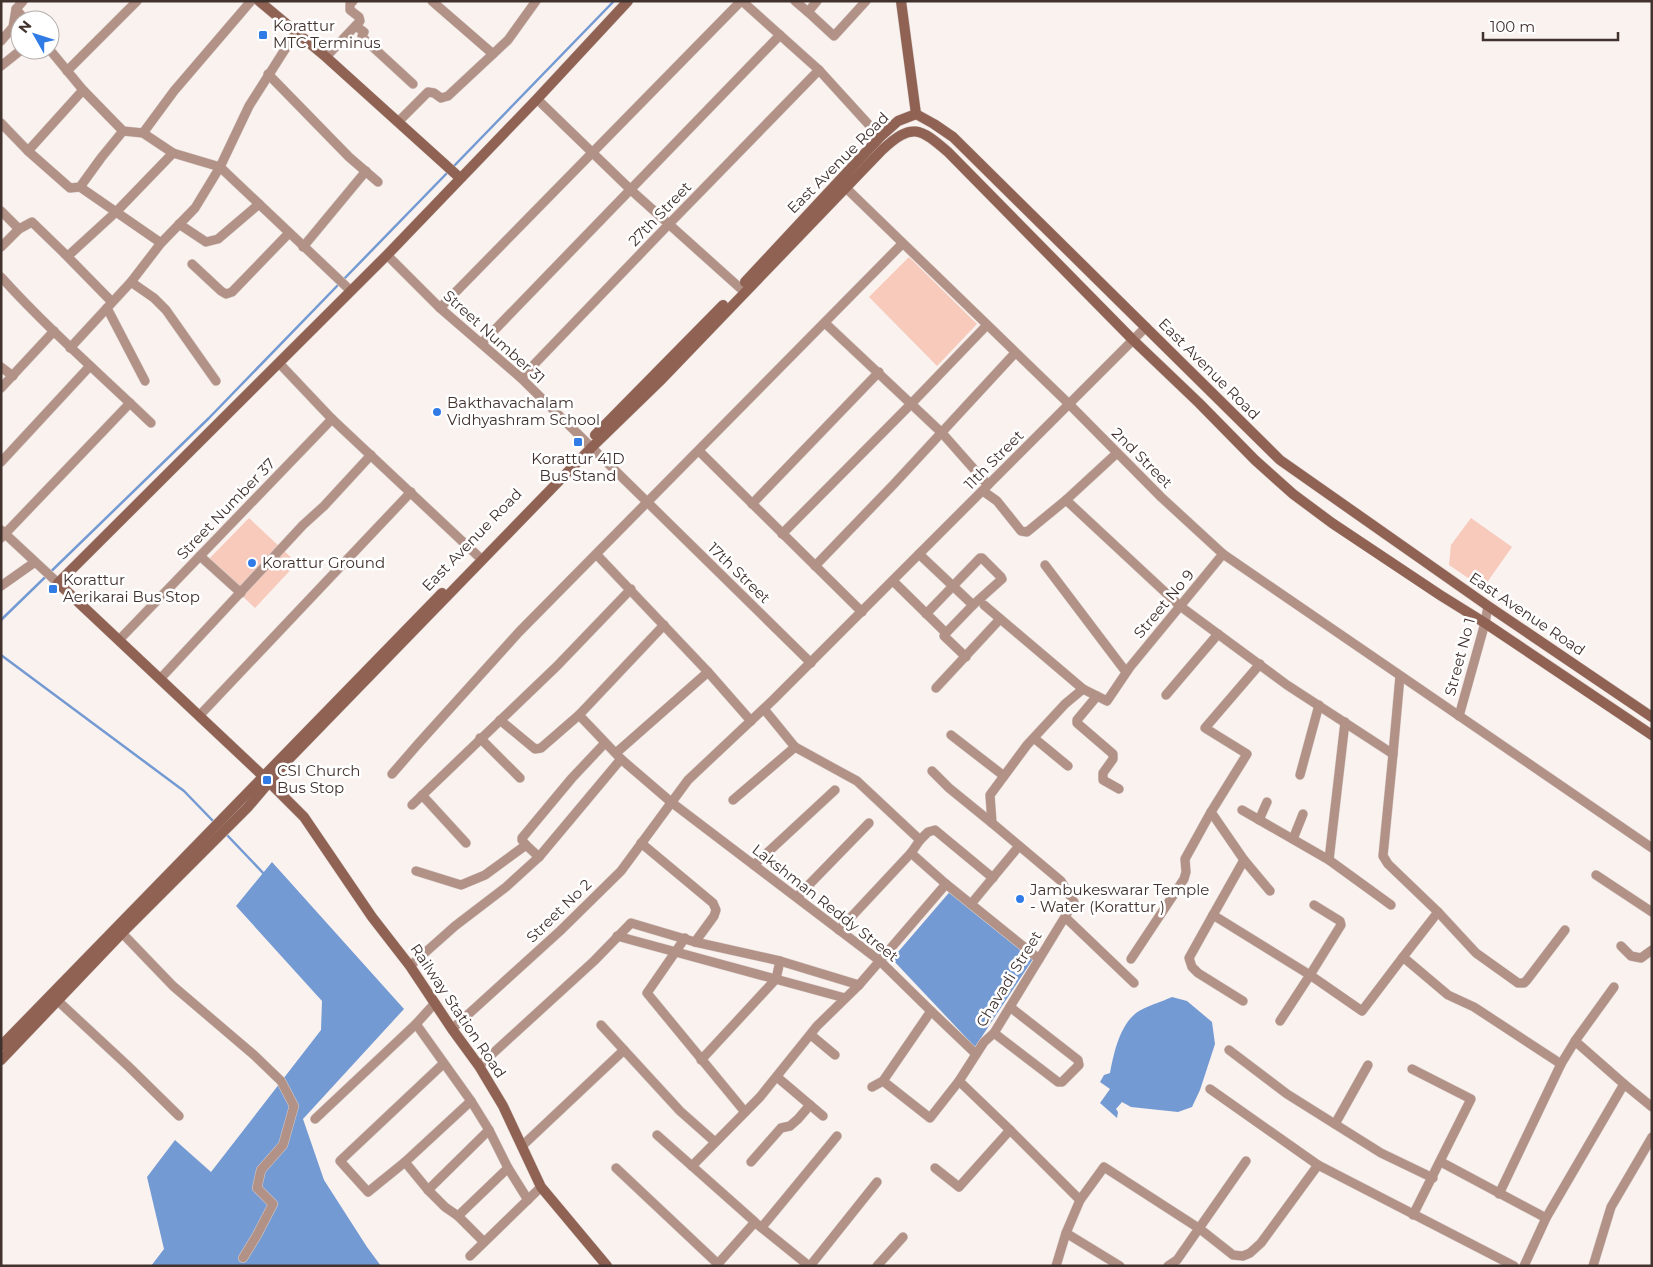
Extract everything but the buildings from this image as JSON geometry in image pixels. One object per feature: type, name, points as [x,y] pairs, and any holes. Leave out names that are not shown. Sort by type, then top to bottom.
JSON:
[{"type":"main road","points":[[259,1],[326,57],[456,175]]},
{"type":"main road","points":[[55,580],[279,363],[344,285],[387,255],[456,175],[538,99],[628,1]]},
{"type":"main road","points":[[901,1],[916,114]]},
{"type":"main road","name":"East Avenue Road","points":[[205,843],[478,556],[590,445],[660,381],[843,184],[880,137],[898,121],[916,114],[934,124],[958,142],[1280,460],[1488,606],[1652,716]]},
{"type":"main road","name":"East Avenue Road","points":[[266,779],[287,761],[740,288],[843,184],[891,142],[910,131],[924,134],[948,152],[1133,340],[1292,494],[1440,595],[1652,735]]},
{"type":"main road","points":[[948,152],[958,142]]},
{"type":"main road","name":"Railway Station Road","points":[[55,580],[304,817],[372,917],[410,966],[452,1029],[480,1066],[503,1106],[541,1187],[607,1266]]},
{"type":"main road","points":[[2,1053],[58,1001],[205,843]]},
{"type":"main road","points":[[2,1053],[205,843]]},
{"type":"street","points":[[1,41],[13,27],[16,9],[22,1]]},
{"type":"street","points":[[67,71],[137,1]]},
{"type":"street","points":[[143,133],[174,91],[251,1]]},
{"type":"street","points":[[326,57],[360,21],[359,17],[350,10],[350,4],[353,1]]},
{"type":"street","points":[[432,1],[493,54]]},
{"type":"street","points":[[398,122],[428,92],[434,93],[441,98],[448,96],[508,40],[536,1]]},
{"type":"street","points":[[440,308],[742,1],[819,70],[880,137]]},
{"type":"street","points":[[795,1],[834,36],[866,1]]},
{"type":"street","points":[[808,12],[818,1]]},
{"type":"street","points":[[356,26],[364,32],[363,38],[413,84]]},
{"type":"street","points":[[70,348],[131,282],[161,244],[195,208],[220,166],[249,106],[296,32]]},
{"type":"street","points":[[482,344],[632,191],[780,35]]},
{"type":"street","points":[[58,60],[124,131],[143,133],[172,153],[220,166],[344,285]]},
{"type":"street","name":"27th Street","points":[[521,378],[819,70]]},
{"type":"street","points":[[268,74],[348,157],[378,182]]},
{"type":"street","points":[[28,151],[84,90]]},
{"type":"street","points":[[538,99],[632,191],[740,288]]},
{"type":"street","points":[[1,123],[28,151],[70,188],[80,188],[161,244]]},
{"type":"street","points":[[80,188],[124,131]]},
{"type":"street","points":[[65,254],[73,253],[116,212],[172,153]]},
{"type":"street","points":[[303,247],[366,172]]},
{"type":"street","name":"2nd Street","points":[[843,184],[902,244],[1069,404],[1161,497],[1223,554],[1652,848]]},
{"type":"street","points":[[179,224],[206,242],[218,239],[259,204]]},
{"type":"street","points":[[1,211],[20,229]]},
{"type":"street","points":[[1,247],[20,229],[32,222],[65,254],[110,305],[145,381]]},
{"type":"street","points":[[192,264],[220,291],[226,294],[232,292],[289,233]]},
{"type":"street","points":[[392,774],[519,632],[902,244]]},
{"type":"street","name":"Street Number 31","points":[[387,255],[440,308],[521,378],[648,503]]},
{"type":"street","points":[[1,277],[70,348],[151,423]]},
{"type":"street","points":[[131,282],[154,298],[166,310],[216,381]]},
{"type":"street","points":[[825,323],[942,433],[1021,530],[1025,532],[1066,500],[1117,453]]},
{"type":"street","points":[[782,534],[987,325]]},
{"type":"street","name":"11th Street","points":[[764,709],[1146,327]]},
{"type":"street","points":[[1,388],[54,331]]},
{"type":"street","points":[[815,566],[942,433],[1015,353]]},
{"type":"street","points":[[279,363],[332,419],[478,556]]},
{"type":"street","points":[[1,462],[90,366]]},
{"type":"street","points":[[1,367],[13,376]]},
{"type":"street","points":[[752,504],[879,372]]},
{"type":"street","points":[[55,580],[2,534],[130,403]]},
{"type":"street","name":"Street Number 37","points":[[119,640],[332,419]]},
{"type":"street","points":[[699,451],[862,612]]},
{"type":"street","points":[[160,678],[370,454]]},
{"type":"street","points":[[199,716],[411,492]]},
{"type":"street","points":[[1066,500],[1180,606],[1319,706],[1393,754]]},
{"type":"street","name":"17th Street","points":[[648,503],[811,663]]},
{"type":"street","points":[[919,554],[973,605]]},
{"type":"street","name":"Street No 9","points":[[1097,696],[1107,701],[1126,672],[1223,554]]},
{"type":"street","points":[[597,555],[708,672],[751,721]]},
{"type":"street","points":[[200,556],[241,593]]},
{"type":"street","points":[[893,581],[926,614],[946,633],[1002,579],[982,558],[926,614]]},
{"type":"street","points":[[1,586],[33,560]]},
{"type":"street","points":[[1045,565],[1126,672]]},
{"type":"street","points":[[412,805],[557,666],[631,590]]},
{"type":"street","points":[[984,604],[1083,689],[1097,696],[1077,720],[1077,723],[1112,754],[1113,758],[1103,773],[1104,780],[1119,789]]},
{"type":"street","name":"Street No 1","points":[[1459,716],[1488,606]]},
{"type":"street","points":[[936,688],[1000,618]]},
{"type":"street","points":[[500,720],[529,744],[537,749],[541,748],[579,715],[664,625]]},
{"type":"street","points":[[1166,695],[1218,634]]},
{"type":"street","points":[[944,636],[966,657]]},
{"type":"street","points":[[1131,959],[1184,879],[1186,872],[1185,859],[1211,812],[1247,754],[1205,728],[1260,664]]},
{"type":"street","points":[[410,966],[455,926],[506,887],[540,857],[618,756],[708,672]]},
{"type":"street","points":[[1400,676],[1383,856],[1388,864],[1476,952],[1518,983],[1527,980],[1566,930]]},
{"type":"street","points":[[992,824],[990,796],[1034,738],[1065,704],[1083,689]]},
{"type":"street","points":[[1300,775],[1319,706]]},
{"type":"street","points":[[764,709],[795,747],[858,781],[920,840]]},
{"type":"street","name":"Street No 2","points":[[452,1029],[594,898],[620,871],[688,780],[764,709]]},
{"type":"street","name":"Lakshman Reddy Street","points":[[579,715],[618,756],[672,802],[880,960],[976,1054]]},
{"type":"street","points":[[1329,860],[1345,722]]},
{"type":"street","points":[[952,734],[1004,776]]},
{"type":"street","points":[[480,738],[520,778]]},
{"type":"street","points":[[1034,738],[1068,766]]},
{"type":"street","points":[[540,857],[526,845],[522,838],[572,778],[605,743]]},
{"type":"street","points":[[733,800],[795,747]]},
{"type":"street","name":"Chavadi Street","points":[[883,1081],[930,1118],[984,1042],[994,1033],[1074,902],[1061,881],[949,788],[932,771]]},
{"type":"street","points":[[754,865],[835,790]]},
{"type":"street","points":[[422,795],[466,843]]},
{"type":"street","points":[[1259,820],[1267,802]]},
{"type":"street","points":[[1242,810],[1329,860],[1391,905]]},
{"type":"street","points":[[1211,812],[1244,860],[1270,891]]},
{"type":"street","points":[[1293,839],[1303,814]]},
{"type":"street","points":[[796,897],[869,823]]},
{"type":"street","points":[[839,930],[911,853],[928,832],[935,830],[993,878]]},
{"type":"street","points":[[641,843],[713,903],[716,910],[714,916],[694,942]]},
{"type":"street","points":[[416,871],[461,885],[484,875],[526,845]]},
{"type":"street","points":[[972,904],[1019,846]]},
{"type":"street","points":[[911,853],[946,884],[1039,959]]},
{"type":"street","points":[[1243,1001],[1198,973],[1192,968],[1189,958],[1244,860]]},
{"type":"street","points":[[1596,875],[1652,912]]},
{"type":"street","points":[[692,1166],[777,1077],[810,1035],[859,985],[946,884]]},
{"type":"street","points":[[1280,1021],[1341,925],[1340,922],[1314,905]]},
{"type":"street","points":[[1213,915],[1310,975],[1362,1011],[1438,912]]},
{"type":"street","points":[[1064,917],[1134,983]]},
{"type":"street","points":[[480,1066],[594,961],[631,923],[694,942],[780,961],[859,985]]},
{"type":"street","points":[[122,934],[173,986],[254,1055],[281,1081],[294,1106],[283,1145],[261,1170],[257,1188],[273,1204],[243,1258]]},
{"type":"street","points":[[617,936],[845,998]]},
{"type":"street","points":[[685,938],[647,993],[745,1112]]},
{"type":"street","points":[[1621,946],[1631,956],[1641,958],[1652,950]]},
{"type":"street","points":[[1403,957],[1448,995],[1474,1007],[1562,1064]]},
{"type":"street","points":[[701,1060],[776,979],[780,961]]},
{"type":"street","points":[[1499,1194],[1562,1064],[1575,1041],[1614,987]]},
{"type":"street","points":[[58,1001],[179,1116]]},
{"type":"street","points":[[315,1119],[435,1004]]},
{"type":"street","points":[[994,1033],[1058,1082],[1062,1082],[1079,1065],[1078,1060],[1010,1007]]},
{"type":"street","points":[[872,1087],[883,1081],[931,1011]]},
{"type":"street","points":[[416,1024],[471,1101],[528,1200]]},
{"type":"street","points":[[601,1024],[680,1110],[715,1142]]},
{"type":"street","points":[[810,1035],[835,1055]]},
{"type":"street","points":[[1575,1041],[1652,1106]]},
{"type":"street","points":[[522,1146],[624,1050]]},
{"type":"street","points":[[1229,1050],[1287,1094],[1381,1153],[1433,1178]]},
{"type":"street","points":[[443,1064],[340,1161],[368,1192],[405,1162],[471,1101]]},
{"type":"street","points":[[1335,1124],[1368,1065]]},
{"type":"street","points":[[1412,1069],[1471,1099],[1413,1215]]},
{"type":"street","points":[[777,1077],[823,1116]]},
{"type":"street","points":[[958,1081],[1080,1200]]},
{"type":"street","points":[[1524,1266],[1546,1218],[1624,1084]]},
{"type":"street","points":[[1210,1089],[1318,1165],[1514,1266]]},
{"type":"street","points":[[751,1162],[781,1128],[790,1126],[810,1105]]},
{"type":"street","points":[[428,1190],[489,1130]]},
{"type":"street","points":[[935,1168],[959,1187],[1010,1130]]},
{"type":"street","points":[[657,1135],[758,1225],[810,1266],[877,1182]]},
{"type":"street","points":[[616,1168],[717,1265],[758,1225],[837,1136]]},
{"type":"street","points":[[1593,1266],[1611,1207],[1652,1136]]},
{"type":"street","points":[[1168,1266],[1177,1260],[1246,1161]]},
{"type":"street","points":[[405,1162],[428,1190],[484,1242]]},
{"type":"street","points":[[1441,1162],[1546,1218]]},
{"type":"street","points":[[1056,1266],[1066,1233],[1080,1200],[1104,1167],[1200,1229],[1233,1255],[1243,1256],[1250,1253],[1261,1243],[1318,1165]]},
{"type":"street","points":[[458,1216],[508,1168]]},
{"type":"street","points":[[470,1256],[541,1187]]},
{"type":"street","points":[[1066,1233],[1120,1266]]},
{"type":"street","points":[[877,1266],[903,1237]]},
{"type":"shaded area","points":[[909,257],[977,324],[937,366],[869,297]]},
{"type":"shaded area","name":"Korattur Ground","points":[[249,518],[297,563],[255,608],[206,562]]},
{"type":"shaded area","points":[[1471,518],[1512,547],[1483,588],[1449,565],[1451,545]]},
{"type":"water","points":[[272,862],[404,1009],[303,1119],[324,1180],[381,1266],[151,1266],[164,1249],[147,1177],[175,1140],[211,1172],[321,1030],[322,1001],[236,906]]},
{"type":"water","points":[[953,888],[1035,956],[975,1047],[892,959]]},
{"type":"water","points":[[1172,997],[1187,1001],[1212,1022],[1215,1044],[1200,1090],[1192,1107],[1178,1112],[1131,1107],[1122,1102],[1116,1109],[1118,1112],[1117,1118],[1100,1103],[1110,1089],[1100,1082],[1104,1075],[1110,1073],[1121,1033],[1125,1025],[1136,1013]]},
{"type":"waterway","points":[[453,167],[614,1]]},
{"type":"waterway","points":[[343,280],[449,171]]},
{"type":"waterway","points":[[1,620],[209,418],[339,284]]},
{"type":"waterway","points":[[1,655],[184,791],[215,823]]},
{"type":"waterway","points":[[226,834],[265,875]]},
{"type":"place","name":"Korattur MTC Terminus","points":[[263,35]]},
{"type":"place","name":"Bakthavachalam Vidhyashram School","points":[[437,412]]},
{"type":"place","name":"Korattur 41D Bus Stand","points":[[578,442]]},
{"type":"place","name":"Korattur Ground","points":[[252,563]]},
{"type":"place","name":"Korattur Aerikarai Bus Stop","points":[[53,589]]},
{"type":"place","name":"CSI Church Bus Stop","points":[[267,780]]},
{"type":"place","name":"Jambukeswarar Temple - Water (Korattur )","points":[[1020,899]]}]
